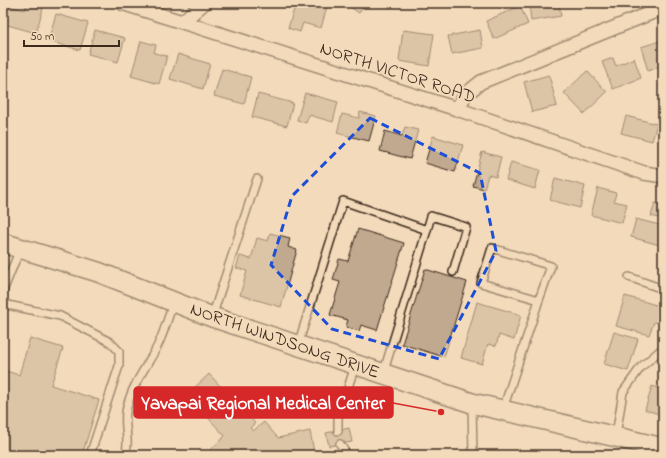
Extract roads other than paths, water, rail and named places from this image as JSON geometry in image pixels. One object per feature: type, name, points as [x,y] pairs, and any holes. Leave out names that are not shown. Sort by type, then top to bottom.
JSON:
[{"type":"street","name":"NORTH VICTOR ROAD","points":[[122,3],[457,110],[644,173],[663,176]]},
{"type":"street","points":[[182,22],[204,3]]},
{"type":"street","points":[[457,110],[466,94],[481,82],[663,8]]},
{"type":"street","name":"NORTH WINDSONG DRIVE","points":[[11,246],[98,272],[212,317],[472,404],[616,438],[644,447],[663,448]]},
{"type":"lane","points":[[212,317],[257,179]]},
{"type":"lane","points":[[298,345],[343,202],[427,230]]},
{"type":"lane","points":[[382,375],[431,216],[466,227],[453,272]]},
{"type":"lane","points":[[3,291],[11,246]]},
{"type":"lane","points":[[502,411],[551,266],[492,248],[481,283],[539,300]]},
{"type":"lane","points":[[629,277],[663,289]]},
{"type":"lane","points":[[128,453],[124,427],[126,408],[132,393],[158,345],[173,301]]},
{"type":"lane","points":[[3,304],[60,316],[110,342],[119,352],[119,366],[90,455]]},
{"type":"lane","points":[[616,438],[623,392],[641,367],[663,348]]},
{"type":"lane","points":[[338,431],[338,418],[355,366]]},
{"type":"lane","points":[[472,404],[473,455]]},
{"type":"lane","points":[[340,444],[347,455]]},
{"type":"place","name":"Yavapai Regional Medical Center","points":[[441,412]]}]
